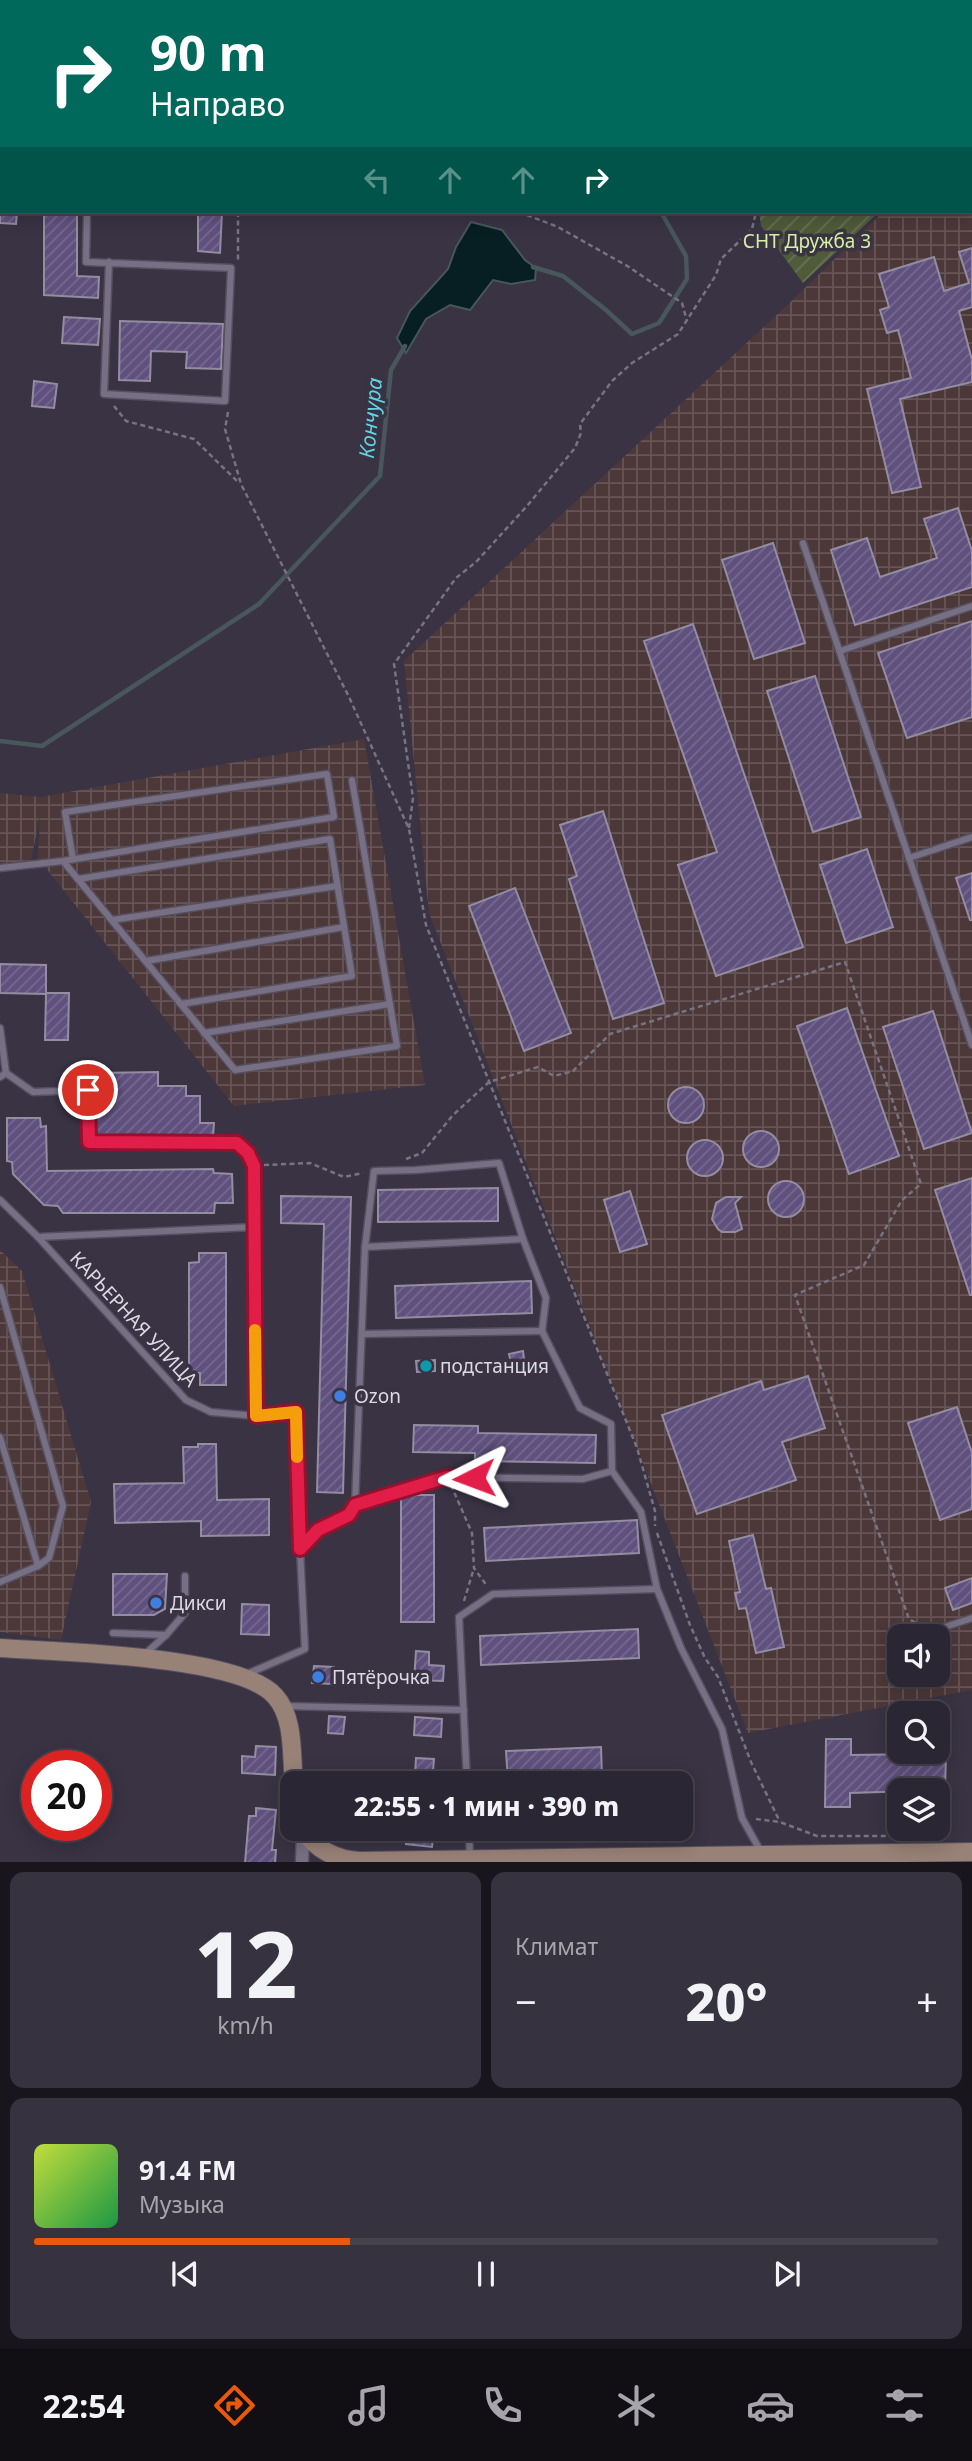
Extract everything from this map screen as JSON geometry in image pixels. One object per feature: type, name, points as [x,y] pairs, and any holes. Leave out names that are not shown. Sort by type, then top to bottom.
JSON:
[{"type":"main road","points":[[0,1648],[140,1658],[210,1668],[242,1676],[276,1696],[283,1706],[289,1724],[293,1771]]},
{"type":"main road","points":[[313,1841],[335,1857],[349,1861],[762,1858],[972,1852]]},
{"type":"street","points":[[302,1862],[303,1841]]},
{"type":"lane","points":[[87,214],[86,262],[109,262],[231,268],[225,401],[104,394],[109,262]]},
{"type":"lane","points":[[803,543],[972,1045]]},
{"type":"lane","points":[[840,652],[972,606]]},
{"type":"lane","points":[[0,868],[63,861],[334,817],[327,774],[65,812],[72,859]]},
{"type":"lane","points":[[63,861],[235,1070],[397,1046],[352,780]]},
{"type":"lane","points":[[909,858],[972,837]]},
{"type":"lane","points":[[78,879],[330,839],[352,976],[181,1004]]},
{"type":"lane","points":[[112,920],[337,886]]},
{"type":"lane","points":[[146,961],[344,927]]},
{"type":"lane","points":[[204,1033],[390,1004]]},
{"type":"lane","points":[[0,1028],[3,1075],[33,1092],[88,1090],[89,1142],[237,1143],[248,1153],[254,1166],[256,1416]]},
{"type":"lane","points":[[242,1676],[305,1649],[300,1549],[318,1530],[349,1515],[355,1505],[365,1247],[374,1171],[499,1163],[523,1239],[546,1298],[542,1331],[580,1408],[611,1424],[612,1471],[641,1512],[657,1589],[681,1648],[722,1730],[742,1818],[762,1858]]},
{"type":"lane","name":"КАРЬЕРНАЯ УЛИЦА","points":[[0,1200],[38,1237],[186,1400],[211,1412],[256,1416],[296,1412],[300,1549]]},
{"type":"lane","points":[[38,1237],[253,1227]]},
{"type":"lane","points":[[365,1247],[523,1239]]},
{"type":"lane","points":[[0,1287],[63,1506],[49,1558],[38,1566],[0,1582]]},
{"type":"lane","points":[[362,1334],[542,1331]]},
{"type":"lane","points":[[0,1437],[38,1566]]},
{"type":"lane","points":[[355,1505],[447,1477],[583,1479],[612,1471]]},
{"type":"lane","points":[[140,1658],[166,1635],[185,1613],[185,1576]]},
{"type":"lane","points":[[467,1771],[459,1617],[493,1594],[657,1589]]},
{"type":"lane","points":[[950,1625],[972,1618]]},
{"type":"lane","points":[[113,1633],[166,1635]]},
{"type":"lane","points":[[283,1706],[464,1710]]},
{"type":"lane","points":[[469,1841],[470,1860]]},
{"type":"path","points":[[524,214],[558,227],[629,267],[682,303],[687,321]]},
{"type":"path","points":[[409,829],[413,798],[394,664],[456,578],[476,562],[575,448],[581,433],[580,424],[612,381],[632,363],[677,334],[716,275],[721,259],[752,229],[756,214]]},
{"type":"path","points":[[104,394],[126,421],[194,439],[241,484],[349,697],[409,829],[426,925],[637,1448],[655,1511],[655,1529],[690,1625],[705,1658],[718,1677],[751,1762],[780,1822]]},
{"type":"path","points":[[398,1162],[422,1153],[453,1115],[489,1082],[538,1067],[554,1076],[573,1070],[610,1034],[845,962],[921,1184],[902,1200],[864,1265],[795,1294],[909,1619],[918,1624]]},
{"type":"path","points":[[254,1166],[310,1163],[344,1177],[374,1171]]},
{"type":"path","points":[[447,1477],[472,1533],[474,1568],[459,1617]]},
{"type":"path","points":[[474,1568],[493,1594]]},
{"type":"path","points":[[742,1818],[780,1822],[817,1836],[887,1836]]},
{"type":"shaded area","points":[[881,214],[972,214],[972,1690],[915,1701],[887,1701],[887,1706],[748,1733],[429,913],[404,661],[782,310]]},
{"type":"shaded area","points":[[471,222],[502,230],[525,260],[536,268],[535,280],[511,284],[493,280],[470,310],[450,305],[426,319],[406,353],[397,338],[410,311],[448,269],[456,247]]},
{"type":"shaded area","points":[[364,739],[425,1085],[234,1106],[38,858],[40,816],[31,861],[0,867],[0,793],[41,797]]},
{"type":"shaded area","points":[[0,1250],[22,1271],[91,1502],[61,1640],[0,1632]]},
{"type":"green space","name":"СНТ Дружба 3","points":[[759,214],[877,214],[803,283],[761,226]]},
{"type":"building","points":[[0,214],[17,214],[16,224],[0,223]]},
{"type":"building","points":[[44,214],[77,214],[77,276],[99,277],[98,298],[44,295]]},
{"type":"building","points":[[198,214],[222,214],[220,253],[198,251]]},
{"type":"building","points":[[972,248],[972,307],[959,311],[972,360],[972,382],[900,399],[921,487],[892,493],[867,389],[911,378],[898,330],[887,333],[880,310],[889,307],[879,274],[934,257],[944,291],[969,283],[959,252]]},
{"type":"building","points":[[64,317],[100,319],[98,345],[62,343]]},
{"type":"building","points":[[120,321],[223,324],[221,369],[186,368],[187,352],[151,351],[150,381],[119,380]]},
{"type":"building","points":[[34,381],[57,384],[54,408],[32,406]]},
{"type":"building","points":[[958,508],[972,551],[972,587],[855,625],[831,550],[867,538],[880,577],[937,558],[924,519]]},
{"type":"building","points":[[773,543],[805,643],[754,659],[722,560]]},
{"type":"building","points":[[972,621],[972,717],[907,738],[878,653]]},
{"type":"building","points":[[693,624],[803,947],[716,976],[678,865],[717,852],[644,641]]},
{"type":"building","points":[[815,676],[861,817],[813,832],[767,691]]},
{"type":"building","points":[[603,811],[664,1003],[613,1019],[569,879],[577,876],[560,825]]},
{"type":"building","points":[[867,849],[893,927],[846,943],[820,865]]},
{"type":"building","points":[[972,873],[972,920],[970,920],[956,878]]},
{"type":"building","points":[[515,888],[571,1033],[524,1051],[469,906]]},
{"type":"building","points":[[0,964],[46,965],[46,993],[69,993],[68,1040],[45,1040],[46,994],[0,993]]},
{"type":"building","points":[[847,1008],[899,1156],[849,1174],[797,1026]]},
{"type":"building","points":[[933,1011],[972,1133],[924,1149],[883,1027]]},
{"type":"building","points":[[158,1072],[158,1086],[186,1086],[186,1096],[200,1096],[200,1123],[214,1123],[213,1137],[96,1134],[96,1073]]},
{"type":"building","points":[[686,1087],[699,1092],[704,1105],[699,1118],[686,1123],[673,1118],[668,1105],[673,1092]]},
{"type":"building","points":[[7,1118],[40,1118],[41,1127],[46,1126],[47,1171],[213,1169],[214,1173],[232,1174],[233,1203],[215,1203],[214,1213],[63,1213],[58,1206],[44,1205],[13,1174],[12,1162],[7,1161]]},
{"type":"building","points":[[761,1131],[774,1136],[779,1149],[774,1162],[761,1167],[748,1162],[743,1149],[748,1136]]},
{"type":"building","points":[[705,1140],[718,1145],[723,1158],[718,1171],[705,1176],[692,1171],[687,1158],[692,1145]]},
{"type":"building","points":[[972,1178],[972,1295],[970,1295],[935,1190]]},
{"type":"building","points":[[786,1181],[799,1186],[804,1199],[799,1212],[786,1217],[773,1212],[768,1199],[773,1186]]},
{"type":"building","points":[[498,1188],[498,1221],[378,1222],[378,1190]]},
{"type":"building","points":[[630,1191],[647,1244],[620,1252],[604,1200]]},
{"type":"building","points":[[281,1196],[351,1197],[343,1493],[317,1492],[324,1224],[281,1223]]},
{"type":"building","points":[[726,1197],[741,1197],[735,1203],[742,1229],[735,1232],[722,1232],[712,1219],[716,1203]]},
{"type":"building","points":[[199,1253],[226,1253],[226,1385],[200,1385],[200,1373],[189,1373],[189,1263],[199,1262]]},
{"type":"building","points":[[531,1281],[532,1313],[396,1318],[395,1286]]},
{"type":"building","points":[[523,1351],[525,1366],[512,1368],[509,1354]]},
{"type":"building","name":"подстанция","points":[[435,1360],[435,1371],[417,1372],[416,1361]]},
{"type":"building","points":[[808,1376],[825,1428],[782,1442],[796,1480],[697,1514],[662,1415],[761,1381],[764,1390]]},
{"type":"building","points":[[957,1407],[972,1453],[972,1509],[940,1520],[908,1423]]},
{"type":"building","points":[[414,1425],[478,1426],[478,1433],[596,1435],[595,1463],[475,1461],[475,1453],[413,1452]]},
{"type":"building","points":[[198,1444],[216,1444],[217,1500],[269,1499],[269,1535],[201,1536],[201,1521],[115,1523],[114,1484],[184,1483],[183,1447],[198,1447]]},
{"type":"building","points":[[434,1495],[434,1622],[401,1622],[401,1497]]},
{"type":"building","points":[[637,1520],[639,1553],[486,1561],[484,1528]]},
{"type":"building","points":[[753,1535],[766,1589],[771,1588],[784,1647],[756,1653],[746,1608],[739,1609],[735,1593],[740,1592],[729,1541]]},
{"type":"building","points":[[113,1574],[167,1574],[165,1609],[154,1615],[113,1615]]},
{"type":"building","points":[[972,1578],[972,1603],[953,1610],[945,1588]]},
{"type":"building","points":[[242,1604],[269,1605],[269,1635],[241,1634]]},
{"type":"building","points":[[638,1629],[639,1658],[481,1665],[480,1636]]},
{"type":"building","points":[[416,1651],[429,1652],[429,1665],[444,1666],[443,1681],[414,1680]]},
{"type":"building","points":[[314,1666],[334,1667],[333,1684],[312,1683]]},
{"type":"building","points":[[329,1716],[345,1717],[343,1734],[328,1733]]},
{"type":"building","points":[[415,1717],[442,1719],[441,1737],[414,1735]]},
{"type":"building","points":[[826,1739],[851,1739],[851,1755],[887,1754],[887,1764],[946,1764],[945,1778],[887,1778],[887,1792],[850,1793],[850,1807],[825,1807]]},
{"type":"building","points":[[256,1746],[276,1747],[275,1775],[242,1773],[242,1756],[255,1757]]},
{"type":"building","points":[[601,1747],[602,1771],[507,1771],[506,1751]]},
{"type":"building","points":[[416,1758],[434,1759],[433,1771],[415,1771]]},
{"type":"building","points":[[256,1808],[276,1810],[272,1850],[276,1850],[275,1862],[245,1862],[249,1816],[256,1816]]},
{"type":"building","points":[[406,1841],[433,1841],[432,1847],[406,1844]]},
{"type":"waterway","name":"Кончура","points":[[533,267],[563,276],[632,334],[659,323],[687,279],[686,256],[662,214]]},
{"type":"waterway","name":"Кончура","points":[[0,741],[42,746],[259,604],[380,476],[391,370],[405,346]]},
{"type":"slow traffic","points":[[255,1330],[256,1416],[296,1412],[297,1457]]},
{"type":"place","name":"подстанция","points":[[426,1366]]},
{"type":"place","name":"Ozon","points":[[340,1396]]},
{"type":"place","name":"Дикси","points":[[156,1603]]},
{"type":"place","name":"Пятёрочка","points":[[318,1677]]},
{"type":"route","points":[[88,1090],[89,1142],[237,1143],[248,1153],[254,1166],[256,1416],[296,1412],[300,1549],[318,1530],[349,1515],[355,1505],[447,1477],[474,1478]]}]
